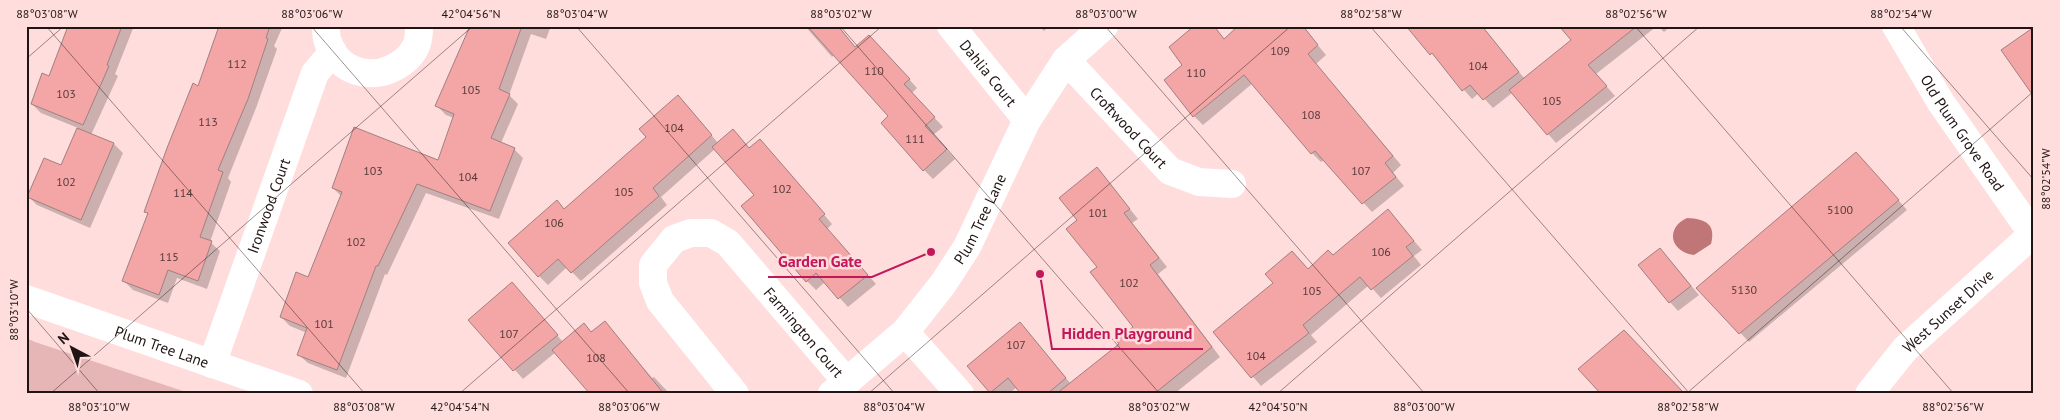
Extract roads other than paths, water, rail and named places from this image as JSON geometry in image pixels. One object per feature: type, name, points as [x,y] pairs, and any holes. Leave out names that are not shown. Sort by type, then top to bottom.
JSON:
[{"type":"street","points":[[326,26],[328,42],[342,63],[354,71],[370,74],[381,74],[404,64],[417,43],[419,26]]},
{"type":"street","name":"Dahlia Court","points":[[951,26],[1028,120]]},
{"type":"street","name":"Plum Tree Lane","points":[[837,390],[905,332],[943,284],[967,247],[1028,120],[1066,60],[1104,26]]},
{"type":"street","name":"Old Plum Grove Road","points":[[1896,26],[1940,101],[2033,234]]},
{"type":"street","name":"Ironwood Court","points":[[212,364],[315,73],[333,52]]},
{"type":"street","name":"Croftwood Court","points":[[1066,60],[1170,171],[1198,182],[1232,184]]},
{"type":"street","name":"Farmington Court","points":[[735,394],[660,301],[653,283],[653,265],[674,239],[691,233],[711,233],[728,243],[837,390]]},
{"type":"street","name":"West Sunset Drive","points":[[1869,394],[1905,349],[2033,234]]},
{"type":"street","name":"Plum Tree Lane","points":[[26,299],[299,394]]},
{"type":"street","points":[[905,332],[960,394]]},
{"type":"place","name":"Garden Gate","points":[[931,252]]},
{"type":"place","name":"Hidden Playground","points":[[1040,274]]}]
